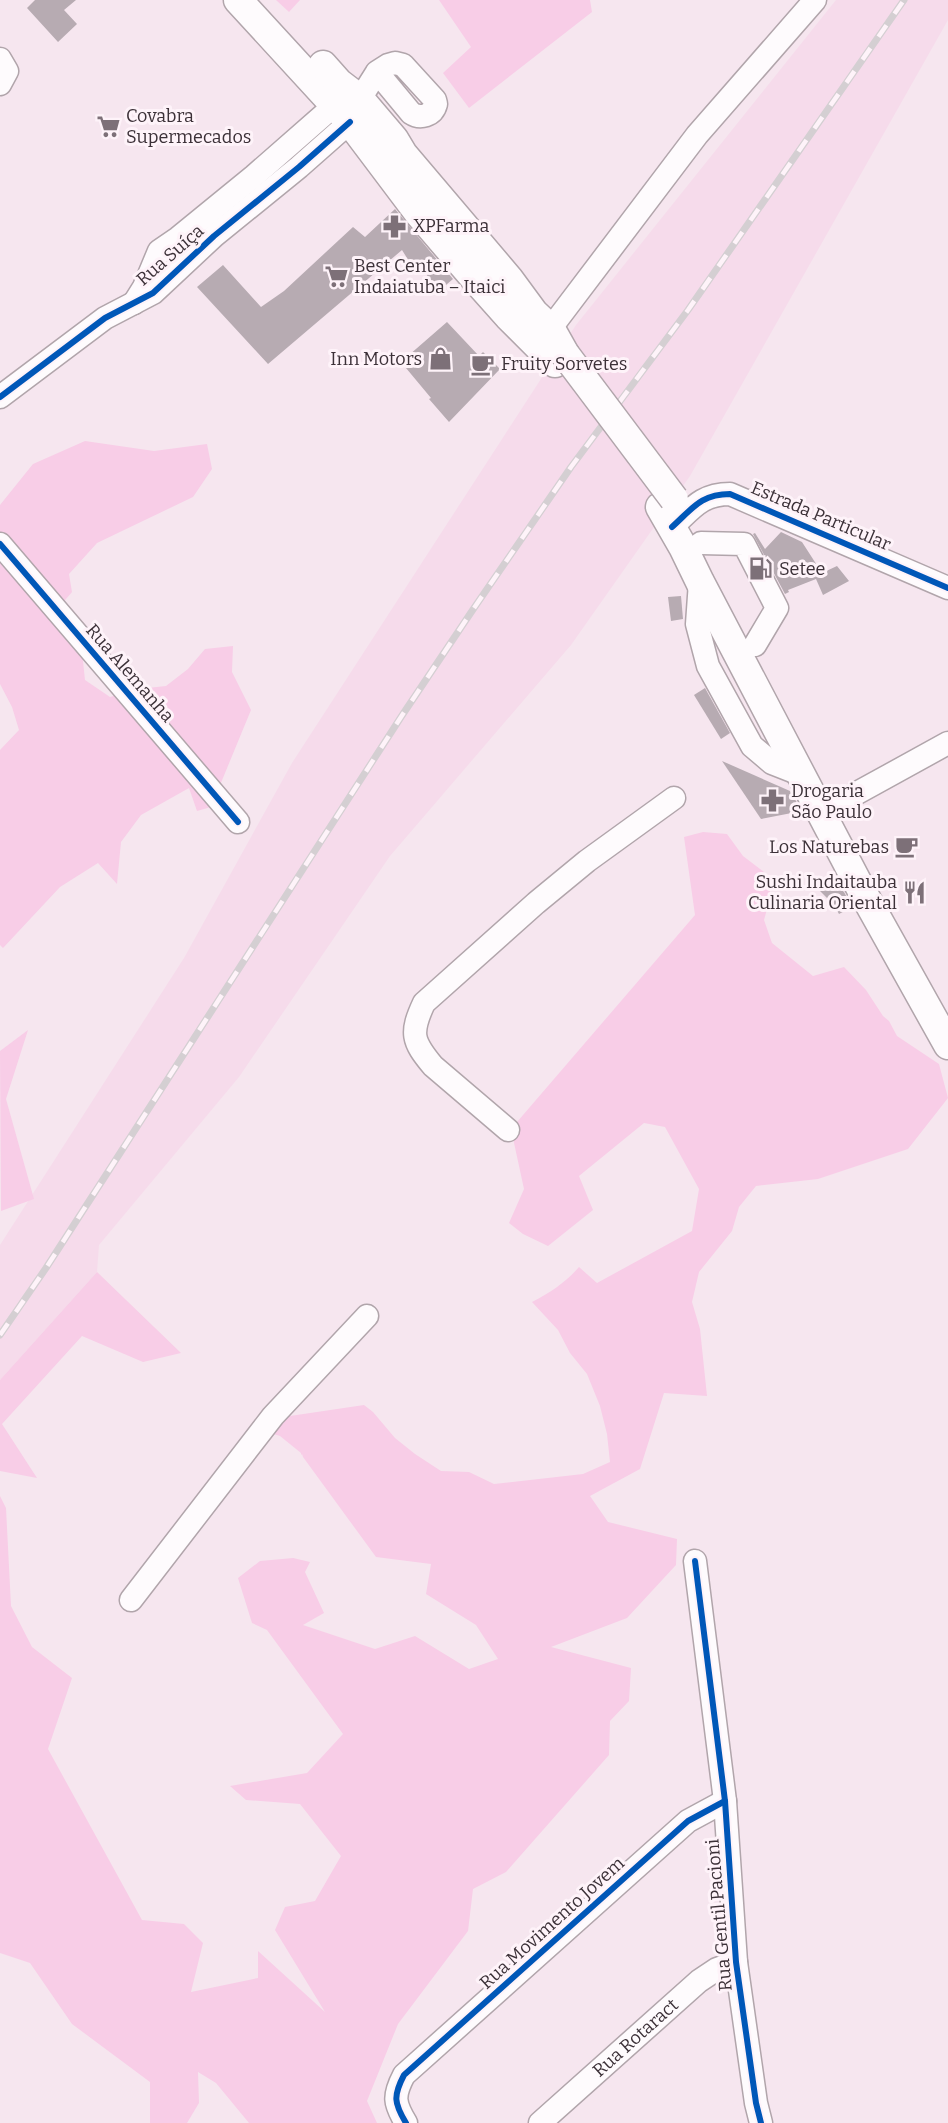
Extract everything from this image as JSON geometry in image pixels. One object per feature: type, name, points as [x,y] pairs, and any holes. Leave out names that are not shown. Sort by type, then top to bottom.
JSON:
[{"type":"main road","points":[[238,0],[346,102],[384,169],[427,223],[508,316],[552,348]]},
{"type":"main road","points":[[264,0],[358,117],[367,117],[394,139],[403,154],[509,279],[534,313],[552,348],[673,512],[701,543],[909,947],[948,1013]]},
{"type":"main road","points":[[673,512],[700,582],[898,957],[948,1045]]},
{"type":"street","points":[[552,348],[697,135],[815,0]]},
{"type":"street","points":[[0,59],[7,71],[0,84]]},
{"type":"street","points":[[346,102],[377,72]]},
{"type":"street","name":"Rua Suíça","points":[[133,304],[144,287],[159,251],[346,102]]},
{"type":"street","name":"Rua Suíça","points":[[0,397],[105,318],[153,293],[214,236],[299,166],[346,102]]},
{"type":"street","points":[[284,150],[299,166]]},
{"type":"street","name":"Rua Suíça","points":[[178,238],[172,246],[173,256],[183,258],[193,256]]},
{"type":"street","name":"Estrada Particular","points":[[673,512],[693,506],[706,497],[730,494],[948,588]]},
{"type":"street","points":[[701,543],[744,544],[777,608],[755,645]]},
{"type":"street","name":"Rua Alemanha","points":[[0,544],[238,822]]},
{"type":"street","points":[[837,804],[948,743]]},
{"type":"street","points":[[508,1130],[433,1066],[423,1054],[415,1032],[416,1021],[424,1003],[587,861],[674,798]]},
{"type":"street","points":[[130,1600],[273,1416],[367,1316]]},
{"type":"street","name":"Rua Gentil Pacioni","points":[[695,1561],[725,1801],[736,1962],[756,2103],[761,2123]]},
{"type":"street","name":"Rua Movimento Jovem","points":[[406,2123],[397,2107],[395,2091],[404,2075],[688,1821],[725,1801]]},
{"type":"street","name":"Rua Rotaract","points":[[540,2123],[699,1981],[717,1969],[736,1962]]},
{"type":"shaded area","points":[[276,0],[300,0],[289,12]]},
{"type":"shaded area","points":[[439,0],[590,0],[592,12],[469,108],[443,73],[471,47]]},
{"type":"shaded area","points":[[836,0],[948,0],[948,20],[690,476],[571,645],[390,856],[239,1077],[99,1245],[97,1272],[0,1380],[0,1245],[184,958],[292,763],[576,325]]},
{"type":"shaded area","points":[[85,441],[154,451],[207,444],[212,469],[193,497],[97,543],[69,574],[72,592],[54,613],[82,652],[85,680],[110,697],[138,689],[166,686],[188,669],[205,649],[233,646],[232,672],[251,710],[211,807],[197,811],[189,788],[141,815],[121,842],[117,884],[98,863],[60,887],[3,948],[0,945],[0,750],[19,730],[12,707],[0,684],[0,505],[33,464]]},
{"type":"shaded area","points":[[703,832],[727,834],[743,856],[764,872],[771,895],[764,920],[772,943],[813,976],[844,967],[866,990],[897,1036],[939,1064],[948,1098],[908,1149],[818,1179],[756,1186],[739,1207],[732,1231],[699,1272],[692,1302],[700,1329],[707,1396],[664,1393],[640,1469],[590,1496],[608,1522],[677,1539],[676,1565],[627,1618],[551,1647],[631,1668],[629,1701],[610,1721],[609,1755],[506,1872],[473,1889],[468,1931],[398,2024],[367,2101],[377,2123],[249,2123],[216,2083],[198,2072],[199,2103],[187,2123],[150,2123],[150,2082],[72,2024],[30,1963],[0,1953],[0,1496],[6,1508],[11,1606],[32,1647],[72,1678],[48,1749],[142,1920],[184,1924],[203,1943],[191,1992],[258,1978],[258,1951],[325,2012],[275,1930],[285,1907],[315,1901],[341,1856],[300,1804],[246,1800],[230,1786],[307,1773],[343,1734],[267,1630],[252,1623],[238,1578],[260,1561],[293,1558],[310,1562],[305,1572],[324,1613],[303,1625],[375,1649],[415,1636],[469,1669],[498,1659],[476,1625],[426,1594],[431,1564],[376,1557],[302,1454],[280,1436],[257,1429],[263,1420],[364,1405],[395,1438],[441,1471],[469,1472],[494,1484],[583,1474],[610,1462],[607,1434],[600,1406],[587,1374],[570,1353],[558,1330],[532,1302],[557,1287],[579,1267],[597,1283],[692,1231],[699,1189],[665,1127],[644,1123],[579,1176],[593,1210],[548,1246],[523,1234],[509,1223],[524,1189],[511,1129],[695,915],[684,837]]},
{"type":"shaded area","points":[[28,1030],[6,1099],[34,1199],[1,1211],[0,1051]]},
{"type":"shaded area","points":[[97,1272],[181,1353],[143,1362],[82,1336],[2,1424],[37,1478],[0,1471],[0,1380]]},
{"type":"building","points":[[35,0],[76,0],[64,10],[77,24],[58,42],[27,8]]},
{"type":"building","name":"Best Center Indaiatuba – Itaici","points":[[395,209],[453,279],[440,290],[417,264],[412,266],[402,250],[268,364],[197,287],[223,265],[261,307],[284,291],[353,227],[365,237]]},
{"type":"building","points":[[447,322],[479,356],[483,352],[500,369],[449,422],[401,362]]},
{"type":"building","points":[[781,532],[802,542],[822,573],[837,566],[849,581],[823,595],[816,579],[788,590],[789,592],[785,594],[753,534],[755,533],[765,549]]},
{"type":"building","points":[[681,596],[683,619],[671,621],[668,597]]},
{"type":"building","points":[[705,688],[730,733],[721,739],[694,695]]},
{"type":"building","name":"Drogaria São Paulo","points":[[722,761],[790,791],[802,811],[761,819]]},
{"type":"building","points":[[830,879],[844,892],[852,907],[839,914],[834,905],[815,886]]},
{"type":"railway","points":[[0,1335],[46,1268],[401,717],[474,608],[571,467],[688,310],[904,0]]},
{"type":"cycle path","points":[[0,397],[105,318],[153,293],[214,236],[350,122]]},
{"type":"cycle path","points":[[672,527],[704,500],[730,494],[948,588]]},
{"type":"cycle path","points":[[0,544],[238,822]]},
{"type":"cycle path","points":[[695,1561],[725,1801],[736,1962],[756,2103],[761,2123]]},
{"type":"cycle path","points":[[406,2123],[396,2099],[404,2075],[688,1821],[725,1801]]},
{"type":"place","name":"Covabra Supermecados","points":[[108,126]]},
{"type":"place","name":"XPFarma","points":[[395,226]]},
{"type":"place","name":"Best Center Indaiatuba – Itaici","points":[[336,276]]},
{"type":"place","name":"Inn Motors","points":[[440,359]]},
{"type":"place","name":"Fruity Sorvetes","points":[[483,364]]},
{"type":"place","name":"Setee","points":[[761,569]]},
{"type":"place","name":"Drogaria São Paulo","points":[[773,801]]},
{"type":"place","name":"Los Naturebas","points":[[907,847]]},
{"type":"place","name":"Sushi Indaitauba Culinaria Oriental","points":[[915,892]]}]
